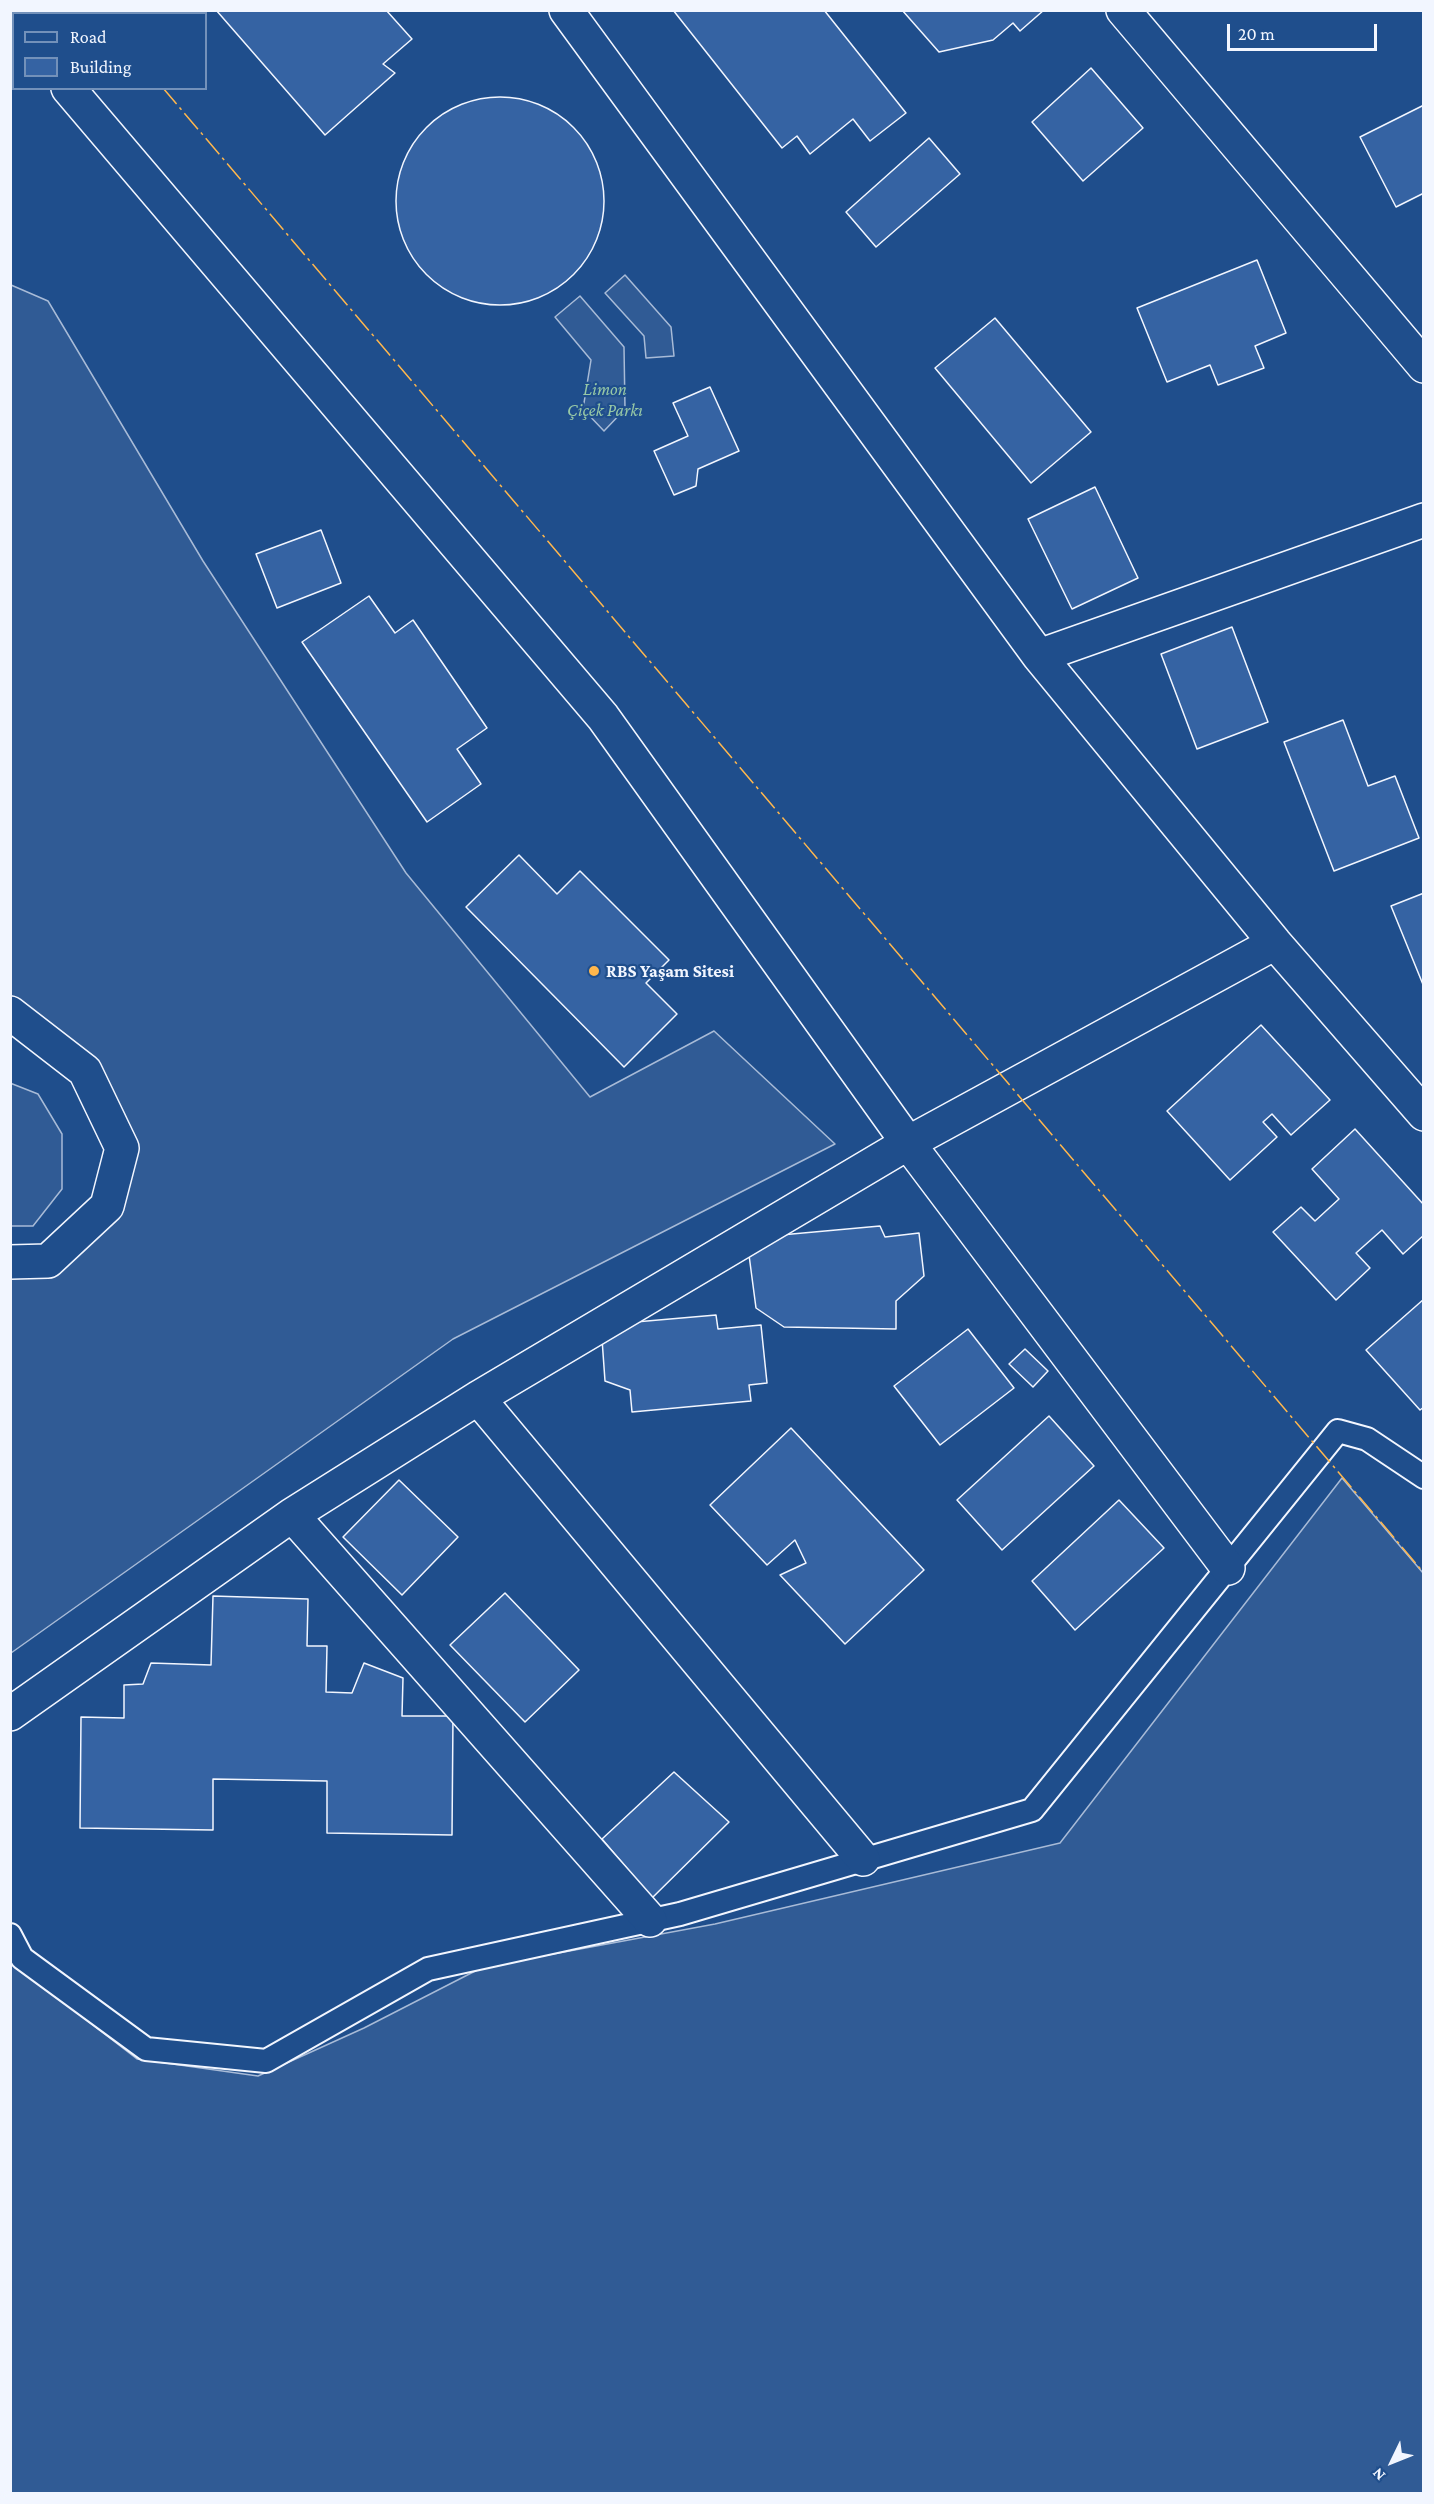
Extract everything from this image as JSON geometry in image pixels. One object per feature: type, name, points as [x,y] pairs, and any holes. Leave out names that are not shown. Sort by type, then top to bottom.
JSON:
[{"type":"street","points":[[566,10],[1039,656],[1275,943],[1424,1114]]},
{"type":"street","points":[[1123,10],[1424,366]]},
{"type":"street","points":[[70,90],[603,717],[908,1143],[1228,1568]]},
{"type":"street","points":[[1039,656],[1424,520]]},
{"type":"street","points":[[10,1714],[292,1515],[478,1398],[908,1143],[1275,943]]},
{"type":"street","points":[[10,1013],[85,1071],[122,1149],[107,1206],[48,1261],[10,1262]]},
{"type":"street","points":[[478,1398],[863,1860]]},
{"type":"street","points":[[292,1515],[650,1920]]},
{"type":"lane","points":[[10,1935],[22,1958],[146,2049],[266,2061],[428,1969],[680,1914],[1032,1810],[1338,1431],[1367,1439],[1424,1477]]},
{"type":"shaded area","points":[[625,275],[671,327],[674,356],[646,358],[644,336],[605,293]]},
{"type":"shaded area","points":[[11,285],[48,301],[203,561],[406,873],[590,1097],[714,1031],[835,1144],[453,1339],[11,1653],[10,1278],[107,1206],[122,1149],[85,1071],[11,1013]]},
{"type":"shaded area","name":"Limon Çiçek Parkı","points":[[580,296],[624,347],[625,409],[604,431],[583,409],[591,360],[555,317]]},
{"type":"shaded area","points":[[10,1083],[38,1094],[62,1134],[62,1189],[33,1226],[11,1226]]},
{"type":"shaded area","points":[[1342,1478],[1423,1573],[1423,2493],[11,2493],[10,1958],[14,1964],[137,2059],[258,2076],[364,2028],[483,1967],[715,1924],[1060,1843]]},
{"type":"building","points":[[216,10],[386,10],[412,39],[383,64],[395,73],[325,135]]},
{"type":"building","points":[[673,10],[824,10],[906,113],[870,141],[853,119],[810,154],[797,136],[782,148]]},
{"type":"building","points":[[902,10],[1044,10],[1020,31],[1013,23],[993,40],[939,52]]},
{"type":"building","points":[[1091,68],[1143,128],[1083,181],[1032,122]]},
{"type":"building","points":[[490,97],[510,97],[530,101],[549,109],[574,127],[596,161],[604,191],[600,231],[596,241],[574,275],[549,293],[530,301],[510,305],[490,305],[470,301],[451,293],[426,275],[408,250],[400,231],[396,211],[396,191],[400,171],[408,152],[426,127],[451,109],[470,101]]},
{"type":"building","points":[[1424,105],[1424,193],[1396,207],[1360,137]]},
{"type":"building","points":[[929,138],[960,174],[876,247],[846,212]]},
{"type":"building","points":[[1257,260],[1286,333],[1255,346],[1264,368],[1218,385],[1210,365],[1167,382],[1137,308]]},
{"type":"building","points":[[995,318],[1091,432],[1031,483],[935,368]]},
{"type":"building","points":[[710,387],[739,451],[698,469],[696,486],[674,495],[654,451],[688,436],[673,403]]},
{"type":"building","points":[[1095,487],[1138,578],[1072,609],[1028,519]]},
{"type":"building","points":[[321,530],[341,583],[277,608],[256,554]]},
{"type":"building","points":[[369,596],[395,633],[413,620],[487,728],[457,749],[481,784],[427,822],[302,642]]},
{"type":"building","points":[[1232,627],[1268,722],[1197,749],[1161,654]]},
{"type":"building","points":[[1343,720],[1368,786],[1395,776],[1419,838],[1334,871],[1284,742]]},
{"type":"building","name":"RBS Yaşam Sitesi","points":[[519,855],[557,894],[580,871],[669,960],[646,983],[677,1014],[624,1067],[466,907]]},
{"type":"building","points":[[1424,893],[1424,987],[1391,906]]},
{"type":"building","points":[[1261,1025],[1330,1100],[1291,1135],[1272,1114],[1263,1122],[1277,1137],[1230,1180],[1167,1111]]},
{"type":"building","points":[[1355,1129],[1424,1205],[1424,1235],[1403,1254],[1382,1230],[1356,1253],[1370,1268],[1336,1300],[1273,1232],[1301,1207],[1315,1221],[1339,1199],[1312,1169]]},
{"type":"building","points":[[880,1226],[885,1237],[919,1233],[924,1276],[896,1301],[896,1329],[784,1327],[756,1308],[749,1255],[781,1235]]},
{"type":"building","points":[[1424,1299],[1424,1407],[1420,1410],[1366,1350]]},
{"type":"building","points":[[716,1315],[718,1329],[761,1325],[767,1383],[749,1385],[751,1401],[632,1412],[630,1390],[605,1381],[601,1325]]},
{"type":"building","points":[[968,1329],[1014,1388],[940,1445],[894,1386]]},
{"type":"building","points":[[1025,1349],[1048,1371],[1033,1387],[1009,1364]]},
{"type":"building","points":[[1049,1416],[1094,1466],[1002,1550],[957,1500]]},
{"type":"building","points":[[791,1428],[924,1570],[845,1644],[780,1575],[806,1563],[795,1540],[767,1565],[710,1505]]},
{"type":"building","points":[[399,1480],[458,1537],[402,1595],[343,1537]]},
{"type":"building","points":[[1119,1500],[1164,1548],[1075,1630],[1032,1581]]},
{"type":"building","points":[[505,1593],[579,1670],[525,1722],[450,1645]]},
{"type":"building","points":[[213,1596],[308,1599],[307,1646],[327,1646],[326,1692],[352,1693],[364,1663],[403,1678],[402,1716],[453,1716],[452,1835],[327,1833],[327,1781],[213,1779],[213,1830],[80,1828],[81,1717],[124,1718],[124,1685],[143,1684],[151,1663],[211,1665]]},
{"type":"building","points":[[674,1772],[729,1822],[652,1898],[602,1839]]},
{"type":"power","points":[[165,90],[1424,1573]]},
{"type":"place","name":"RBS Yaşam Sitesi","points":[[594,971]]}]
